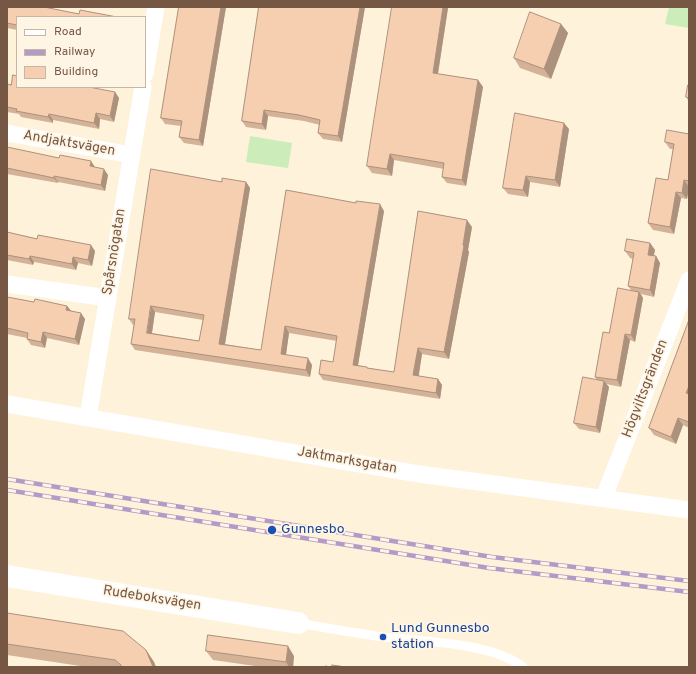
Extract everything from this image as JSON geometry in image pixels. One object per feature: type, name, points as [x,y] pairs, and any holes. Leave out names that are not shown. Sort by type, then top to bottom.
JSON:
[{"type":"street","points":[[146,68],[156,7]]},
{"type":"street","name":"Spårsnögatan","points":[[88,417],[143,88]]},
{"type":"street","name":"Andjaktsvägen","points":[[7,133],[132,155]]},
{"type":"street","name":"Högviltsgränden","points":[[604,497],[689,280]]},
{"type":"street","points":[[7,284],[108,298]]},
{"type":"street","name":"Jaktmarksgatan","points":[[7,404],[419,474],[604,497],[689,510]]},
{"type":"street","name":"Rudeboksvägen","points":[[7,576],[298,622]]},
{"type":"lane","points":[[298,622],[383,637],[480,649],[507,658],[523,667]]},
{"type":"green space","points":[[669,7],[689,7],[689,28],[665,24]]},
{"type":"green space","points":[[250,136],[292,143],[288,168],[246,162]]},
{"type":"building","points":[[7,7],[44,7],[79,14],[80,10],[112,16],[16,16],[16,25],[7,23]]},
{"type":"building","points":[[179,7],[221,7],[199,140],[179,137],[182,121],[161,118]]},
{"type":"building","points":[[259,7],[360,7],[338,136],[318,133],[320,120],[299,115],[264,110],[262,124],[242,121]]},
{"type":"building","points":[[392,7],[443,7],[433,73],[478,80],[462,180],[442,177],[444,163],[390,154],[387,169],[367,166]]},
{"type":"building","points":[[530,12],[561,24],[544,69],[514,58]]},
{"type":"building","points":[[13,75],[16,76],[16,88],[94,88],[115,92],[110,116],[96,113],[94,123],[49,114],[48,117],[16,111],[17,109],[7,107],[7,84],[11,85]]},
{"type":"building","points":[[689,85],[689,98],[686,97]]},
{"type":"building","points":[[515,113],[564,123],[555,180],[526,176],[523,190],[503,188]]},
{"type":"building","points":[[667,130],[689,134],[689,181],[684,180],[682,193],[676,192],[670,227],[648,223],[656,178],[668,180],[674,144],[665,142]]},
{"type":"building","points":[[7,147],[59,158],[60,155],[91,161],[90,166],[104,169],[101,185],[54,176],[54,178],[7,168]]},
{"type":"building","points":[[151,169],[222,182],[222,178],[246,182],[219,344],[261,350],[286,190],[356,203],[356,201],[380,204],[353,365],[367,368],[394,372],[418,211],[467,220],[464,246],[444,352],[418,348],[413,375],[438,379],[436,393],[319,374],[321,360],[333,362],[337,336],[285,326],[281,354],[308,358],[306,370],[131,344],[135,319],[129,319]],"holes":[[[151,306],[204,315],[199,341],[147,333]]]},
{"type":"building","points":[[7,232],[37,239],[38,235],[91,245],[88,260],[73,257],[72,264],[30,256],[29,259],[7,255]]},
{"type":"building","points":[[627,239],[650,243],[648,255],[656,256],[650,290],[628,286],[634,253],[625,251]]},
{"type":"building","points":[[618,288],[639,292],[631,335],[625,334],[617,380],[595,377],[603,332],[609,333]]},
{"type":"building","points":[[7,297],[34,302],[35,299],[67,306],[66,310],[81,313],[75,339],[43,332],[41,342],[27,339],[28,333],[7,328]]},
{"type":"building","points":[[689,320],[689,386],[686,393],[689,394],[689,422],[678,418],[671,437],[649,428]]},
{"type":"building","points":[[583,377],[604,381],[596,427],[574,423]]},
{"type":"building","points":[[7,613],[123,631],[146,650],[153,667],[121,667],[121,665],[115,660],[7,644]]},
{"type":"building","points":[[208,635],[288,646],[286,662],[206,651]]},
{"type":"building","points":[[332,665],[346,667],[332,667]]},
{"type":"railway","points":[[7,479],[492,557],[689,581]]},
{"type":"railway","points":[[7,490],[489,568],[689,592]]},
{"type":"place","name":"Gunnesbo","points":[[272,530]]},
{"type":"place","name":"Lund Gunnesbo station","points":[[383,637]]}]
